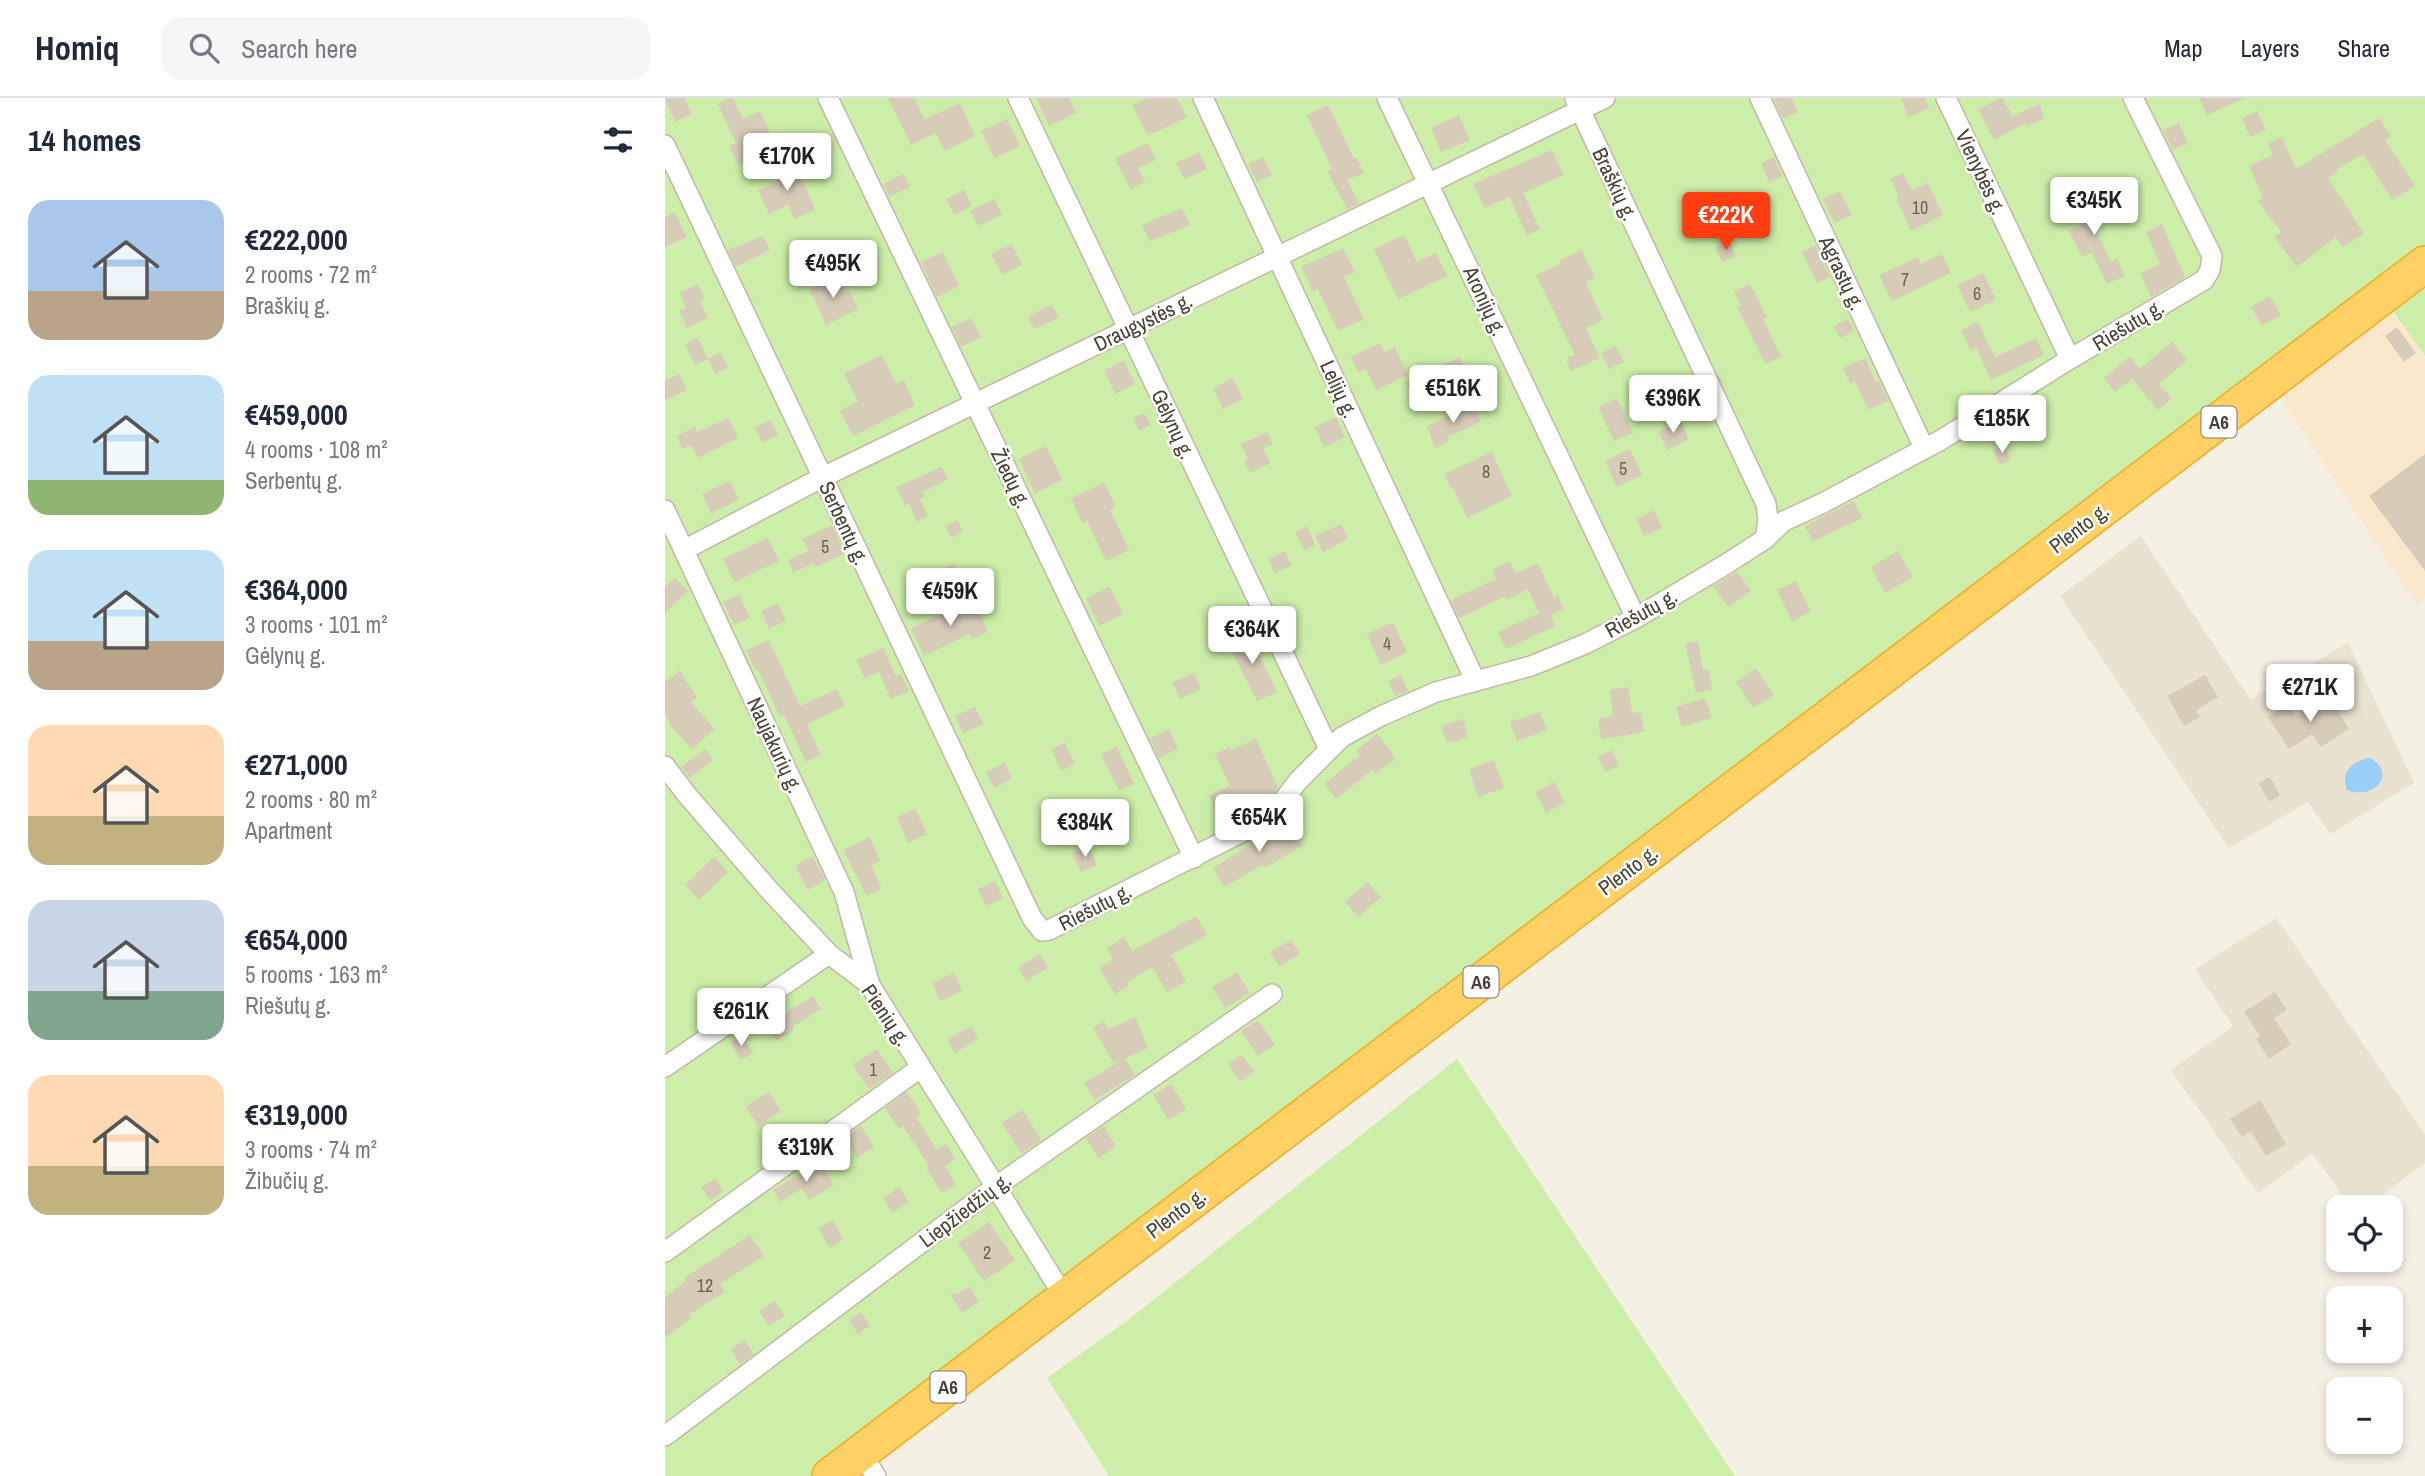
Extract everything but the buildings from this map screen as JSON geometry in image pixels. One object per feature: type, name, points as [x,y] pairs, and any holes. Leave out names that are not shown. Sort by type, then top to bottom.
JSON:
[{"type":"highway","name":"Plento g.","points":[[830,1476],[868,1464],[1065,1298],[2425,264]]},
{"type":"street","name":"Žiedų g.","points":[[828,98],[1194,858]]},
{"type":"street","name":"Gėlynų g.","points":[[1018,98],[1329,750]]},
{"type":"street","name":"Lelijų g.","points":[[1203,98],[1475,680]]},
{"type":"street","name":"Aronijų g.","points":[[1387,98],[1636,618]]},
{"type":"street","name":"Draugystės g.","points":[[684,550],[823,477],[1429,183],[1577,104],[1605,98]]},
{"type":"street","name":"Agrastų g.","points":[[1760,98],[1924,448]]},
{"type":"street","name":"Vienybės g.","points":[[1946,98],[2070,359]]},
{"type":"street","name":"Riešutų g.","points":[[1049,930],[1264,821],[1342,737],[1381,716],[1436,692],[1531,666],[1636,618],[1728,563],[1765,538],[1784,521],[1924,448],[2204,280],[2210,270],[2213,256],[2133,98]]},
{"type":"street","name":"Braškių g.","points":[[1577,104],[1766,504],[1768,519],[1765,538]]},
{"type":"street","name":"Serbentų g.","points":[[665,145],[1036,925],[1042,930],[1049,930]]},
{"type":"street","name":"Naujakurių g.","points":[[665,510],[844,891],[870,985]]},
{"type":"street","name":"Pienių g.","points":[[665,766],[762,882],[829,954],[870,985],[1065,1298]]},
{"type":"street","points":[[665,1067],[829,954]]},
{"type":"street","name":"Liepžiedžių g.","points":[[665,1436],[995,1187],[1272,994]]},
{"type":"street","points":[[665,1252],[920,1068]]},
{"type":"shaded area","points":[[2393,311],[2425,356],[2425,598],[2417,605],[2279,396]]},
{"type":"shaded area","points":[[2141,536],[2250,699],[2348,643],[2414,783],[2330,834],[2308,802],[2229,848],[2060,596]]},
{"type":"shaded area","points":[[2276,918],[2425,1134],[2425,1163],[2382,1195],[2342,1195],[2312,1153],[2258,1194],[2171,1070],[2233,1026],[2195,969]]},
{"type":"green space","points":[[665,98],[2425,98],[2425,250],[1056,1285],[812,1476],[665,1476]]},
{"type":"green space","points":[[2425,287],[2425,356],[2393,311]]},
{"type":"green space","points":[[1457,1059],[1735,1476],[1109,1476],[1047,1378],[1128,1320]]},
{"type":"water","points":[[2370,758],[2382,771],[2379,784],[2365,792],[2347,790],[2345,778],[2349,768]]}]
